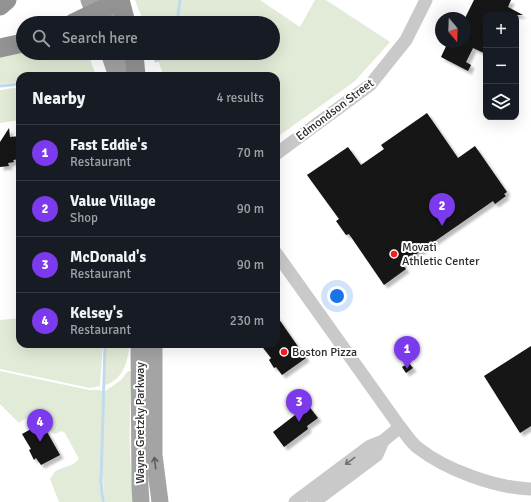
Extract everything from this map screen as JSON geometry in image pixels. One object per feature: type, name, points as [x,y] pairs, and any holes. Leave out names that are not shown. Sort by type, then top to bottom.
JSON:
[{"type":"highway","points":[[0,6],[7,0]]},
{"type":"highway","points":[[89,16],[103,10],[114,16]]},
{"type":"highway","points":[[0,48],[16,45]]},
{"type":"highway","points":[[135,60],[136,72]]},
{"type":"main road","points":[[111,60],[116,72]]},
{"type":"main road","points":[[126,60],[131,72]]},
{"type":"main road","name":"Wayne Gretzky Parkway","points":[[139,348],[141,502]]},
{"type":"main road","name":"Wayne Gretzky Parkway","points":[[154,348],[154,455],[160,502]]},
{"type":"street","name":"Edmondson Street","points":[[280,151],[370,85],[406,40],[426,0]]},
{"type":"street","points":[[280,259],[400,427],[417,447],[437,461],[477,478],[517,488],[531,488]]},
{"type":"street","points":[[296,502],[370,446],[383,441],[400,427]]},
{"type":"street","points":[[314,502],[377,455],[383,441]]},
{"type":"green space","points":[[135,0],[260,0],[300,27],[315,0],[326,0],[390,42],[355,81],[280,135],[280,72],[162,72],[158,60],[280,60],[280,16],[141,16]]},
{"type":"green space","points":[[16,47],[16,60],[90,60],[95,72],[16,72],[16,82],[0,84],[0,50]]},
{"type":"green space","points":[[16,88],[16,121],[0,123],[0,90]]},
{"type":"green space","points":[[16,318],[16,348],[103,348],[100,386],[90,388],[0,369],[0,320]]},
{"type":"green space","points":[[106,348],[129,348],[126,363],[121,373],[112,382],[106,385]]},
{"type":"green space","points":[[0,371],[89,390],[102,391],[101,502],[59,502],[50,479],[59,469],[74,464],[79,459],[65,433],[61,431],[55,434],[52,433],[38,413],[34,413],[19,423],[0,404]]},
{"type":"green space","points":[[128,371],[132,373],[130,438],[134,502],[104,502],[102,448],[104,392],[121,380]]},
{"type":"building","points":[[474,0],[511,0],[508,7],[517,12],[483,12],[483,53],[473,48],[466,62],[471,65],[468,71],[441,57],[445,48],[471,48],[471,12],[468,12]]},
{"type":"building","points":[[427,113],[458,158],[475,146],[507,192],[504,194],[506,196],[495,204],[493,201],[402,264],[406,269],[384,285],[349,234],[346,235],[336,221],[339,219],[307,175],[348,147],[361,165],[384,149],[381,145]]},
{"type":"building","points":[[9,128],[10,137],[16,136],[16,160],[13,160],[14,162],[8,163],[9,166],[0,167],[0,142]]},
{"type":"building","name":"Boston Pizza","points":[[280,321],[306,358],[282,375],[276,367],[274,368],[269,360],[271,358],[263,348],[280,348]]},
{"type":"building","points":[[531,346],[531,426],[520,433],[484,376]]},
{"type":"building","points":[[409,363],[413,368],[406,373],[402,367]]},
{"type":"building","points":[[308,405],[318,418],[307,426],[308,429],[284,447],[273,432]]},
{"type":"building","points":[[42,423],[60,455],[41,465],[36,458],[34,460],[29,450],[31,449],[22,434]]},
{"type":"waterway","points":[[178,16],[180,0]]},
{"type":"waterway","points":[[0,86],[16,84]]},
{"type":"waterway","points":[[103,502],[101,482],[105,348]]},
{"type":"place","name":"Value Village","points":[[442,226]]},
{"type":"place","name":"Movati Athletic Center","points":[[394,254]]},
{"type":"place","name":"Boston Pizza","points":[[284,352]]},
{"type":"place","name":"Fast Eddie's","points":[[407,369]]},
{"type":"place","name":"McDonald's","points":[[299,422]]},
{"type":"place","name":"Kelsey's","points":[[40,442]]}]
